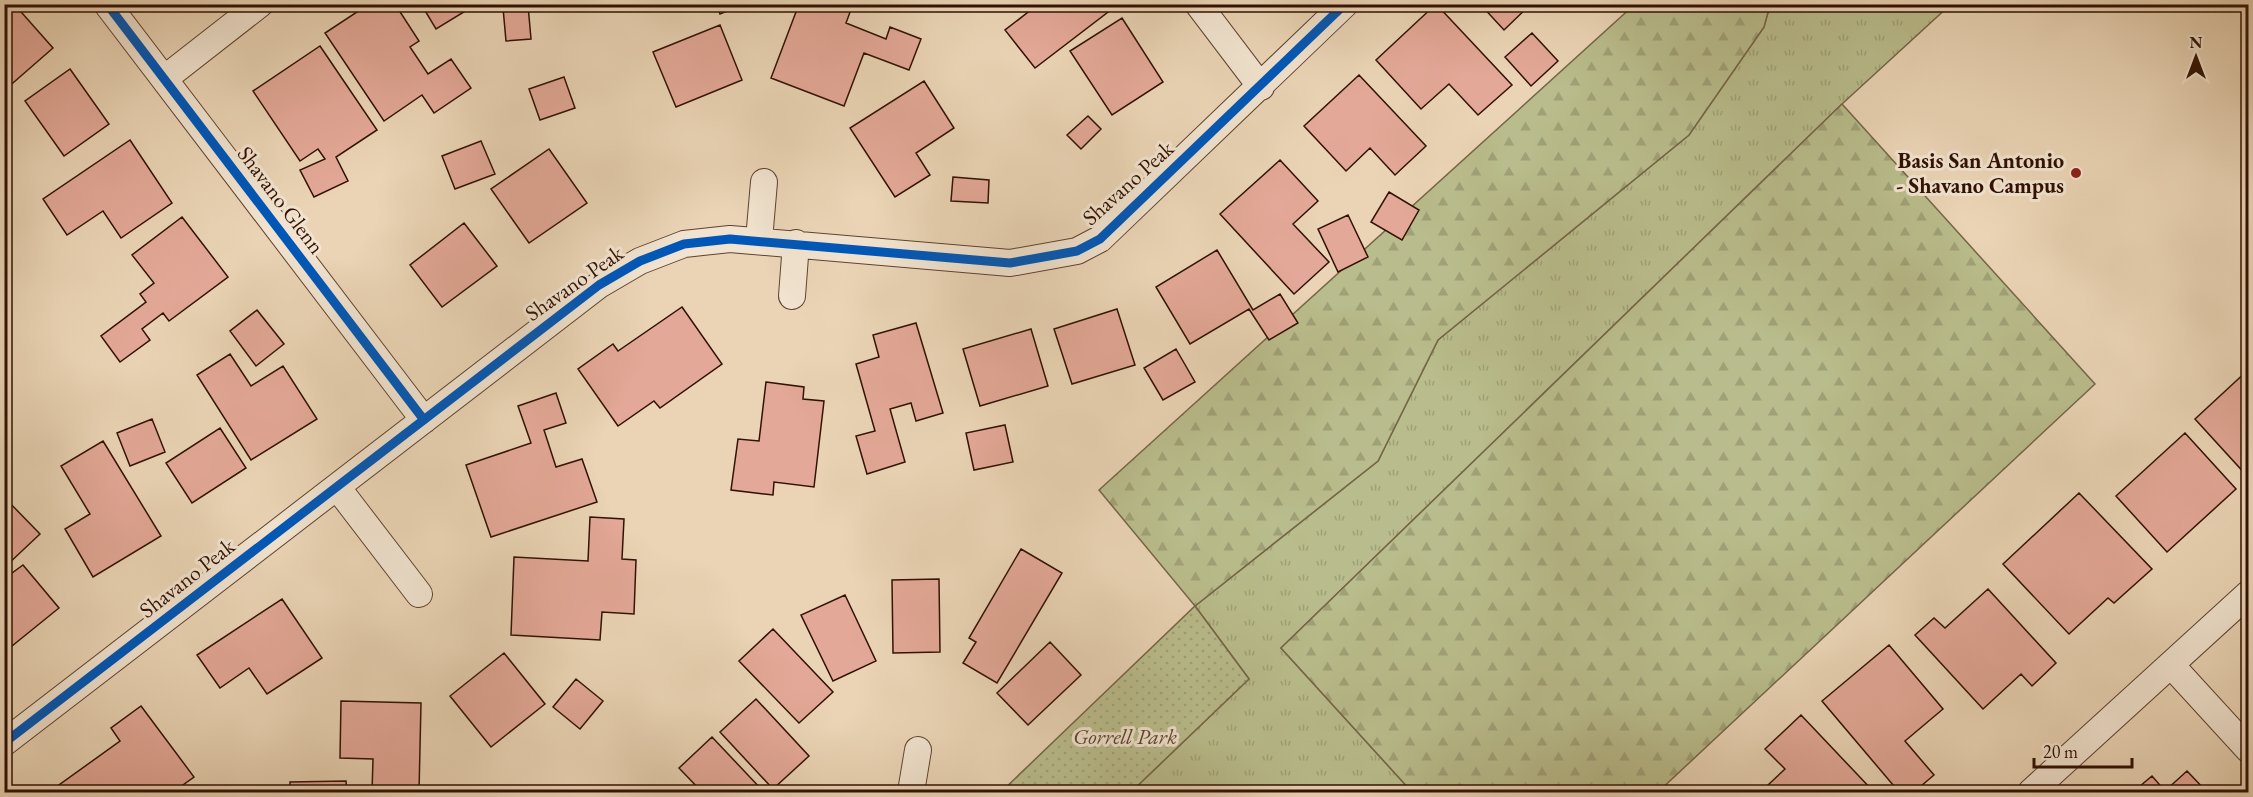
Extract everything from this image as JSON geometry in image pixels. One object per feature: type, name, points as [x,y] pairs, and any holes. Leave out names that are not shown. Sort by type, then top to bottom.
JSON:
[{"type":"street","name":"Shavano Glenn","points":[[107,4],[424,420]]},
{"type":"street","points":[[164,78],[260,4]]},
{"type":"street","points":[[1198,4],[1261,87]]},
{"type":"street","name":"Shavano Peak","points":[[4,743],[599,285],[640,261],[684,244],[730,238],[1010,263],[1077,251],[1100,238],[1261,87],[1345,4]]},
{"type":"street","points":[[759,240],[764,182]]},
{"type":"street","points":[[792,296],[796,243]]},
{"type":"street","points":[[337,487],[420,594]]},
{"type":"street","points":[[2031,792],[2172,666],[2248,594]]},
{"type":"street","points":[[2172,666],[2248,749]]},
{"type":"street","points":[[911,792],[918,750]]},
{"type":"green space","points":[[1634,5],[1770,5],[1764,27],[1689,135],[1438,340],[1378,461],[1195,606],[1099,490]]},
{"type":"green space","points":[[1770,5],[1950,5],[1842,104],[1281,648],[1412,792],[1131,792],[1249,679],[1195,606],[1378,461],[1438,340],[1689,135],[1764,27]]},
{"type":"green space","points":[[1842,104],[2095,384],[1658,792],[1412,792],[1281,648]]},
{"type":"green space","name":"Gorrell Park","points":[[1195,606],[1249,679],[1131,792],[1001,792]]},
{"type":"building","points":[[4,4],[14,4],[53,48],[6,89],[4,87]]},
{"type":"building","points":[[369,4],[395,4],[419,41],[410,47],[428,74],[451,59],[471,88],[434,113],[422,95],[384,121],[325,33]]},
{"type":"building","points":[[421,4],[477,4],[436,29]]},
{"type":"building","points":[[716,4],[744,4],[720,14]]},
{"type":"building","points":[[799,4],[853,4],[846,23],[886,39],[890,27],[921,39],[909,70],[864,53],[844,106],[771,78]]},
{"type":"building","points":[[1029,4],[1109,4],[1112,9],[1035,68],[1005,30],[1032,9]]},
{"type":"building","points":[[1436,4],[1512,85],[1478,115],[1449,84],[1421,109],[1376,60]]},
{"type":"building","points":[[1480,4],[1531,4],[1504,30]]},
{"type":"building","points":[[528,5],[531,39],[506,41],[503,8]]},
{"type":"building","points":[[1122,18],[1163,82],[1112,115],[1070,51]]},
{"type":"building","points":[[720,25],[742,80],[676,107],[653,52]]},
{"type":"building","points":[[1532,33],[1558,61],[1531,86],[1505,57]]},
{"type":"building","points":[[320,46],[377,130],[336,157],[348,181],[314,197],[300,170],[325,159],[318,149],[300,161],[253,91]]},
{"type":"building","points":[[70,69],[109,124],[64,156],[25,101]]},
{"type":"building","points":[[1359,75],[1426,146],[1395,175],[1370,148],[1346,171],[1304,126]]},
{"type":"building","points":[[564,77],[575,108],[540,120],[529,89]]},
{"type":"building","points":[[924,81],[954,128],[916,153],[930,175],[895,197],[850,128]]},
{"type":"building","points":[[1088,116],[1101,129],[1081,149],[1067,135]]},
{"type":"building","points":[[130,140],[172,203],[121,238],[103,211],[67,235],[43,199]]},
{"type":"building","points":[[481,141],[495,174],[455,189],[442,156]]},
{"type":"building","points":[[549,149],[587,203],[529,243],[491,189]]},
{"type":"building","points":[[1280,160],[1318,201],[1293,224],[1329,262],[1294,294],[1220,214]]},
{"type":"building","points":[[953,177],[989,180],[988,203],[951,201]]},
{"type":"building","points":[[1389,192],[1419,210],[1402,240],[1371,222]]},
{"type":"building","points":[[1348,215],[1368,257],[1338,272],[1318,229]]},
{"type":"building","points":[[182,217],[228,277],[169,321],[163,313],[142,329],[150,340],[120,362],[101,336],[146,302],[140,294],[154,283],[132,255]]},
{"type":"building","points":[[464,223],[497,266],[442,307],[410,265]]},
{"type":"building","points":[[1217,250],[1253,310],[1280,294],[1298,323],[1269,340],[1249,309],[1190,344],[1156,287]]},
{"type":"building","points":[[682,307],[722,364],[660,408],[654,401],[618,426],[578,369],[613,344],[618,351]]},
{"type":"building","points":[[1117,309],[1135,365],[1072,384],[1054,329]]},
{"type":"building","points":[[257,310],[284,344],[256,366],[230,331]]},
{"type":"building","points":[[916,323],[943,413],[916,421],[911,403],[890,409],[905,462],[867,474],[856,436],[875,431],[856,364],[879,357],[873,335]]},
{"type":"building","points":[[1031,329],[1048,386],[980,406],[963,349]]},
{"type":"building","points":[[1176,349],[1195,382],[1163,400],[1144,368]]},
{"type":"building","points":[[230,354],[251,386],[283,366],[317,419],[251,460],[197,375]]},
{"type":"building","points":[[2248,370],[2248,477],[2195,419]]},
{"type":"building","points":[[766,382],[804,387],[803,399],[824,401],[814,487],[774,482],[773,495],[731,490],[738,439],[759,441]]},
{"type":"building","points":[[556,393],[566,423],[544,430],[556,467],[582,459],[597,502],[491,537],[466,465],[531,443],[518,406]]},
{"type":"building","points":[[152,419],[165,452],[130,466],[117,433]]},
{"type":"building","points":[[1005,425],[1013,462],[974,470],[966,433]]},
{"type":"building","points":[[220,428],[246,468],[192,503],[166,463]]},
{"type":"building","points":[[2185,433],[2236,489],[2167,552],[2116,496]]},
{"type":"building","points":[[103,441],[161,536],[93,577],[65,529],[90,514],[61,466]]},
{"type":"building","points":[[2079,493],[2152,569],[2114,603],[2108,598],[2069,634],[2003,564]]},
{"type":"building","points":[[4,497],[40,534],[6,566],[4,564]]},
{"type":"building","points":[[590,517],[624,519],[622,559],[636,560],[634,614],[602,612],[600,640],[511,635],[514,557],[588,561]]},
{"type":"building","points":[[1021,549],[1062,573],[997,683],[963,663],[976,642],[969,638]]},
{"type":"building","points":[[23,565],[59,608],[7,650],[4,647],[4,579]]},
{"type":"building","points":[[939,579],[940,652],[893,653],[892,580]]},
{"type":"building","points":[[1988,589],[2056,663],[2032,686],[2021,674],[1983,709],[1915,635],[1934,618],[1945,628]]},
{"type":"building","points":[[845,595],[876,661],[833,681],[801,615]]},
{"type":"building","points":[[282,599],[322,658],[267,694],[249,668],[220,688],[197,655]]},
{"type":"building","points":[[773,629],[833,692],[799,723],[739,661]]},
{"type":"building","points":[[1050,642],[1081,675],[1028,725],[997,693]]},
{"type":"building","points":[[1889,645],[1943,709],[1905,741],[1934,775],[1914,792],[1899,792],[1822,701]]},
{"type":"building","points":[[504,653],[545,704],[491,747],[450,696]]},
{"type":"building","points":[[576,679],[603,701],[580,729],[553,707]]},
{"type":"building","points":[[756,699],[809,756],[773,789],[720,732]]},
{"type":"building","points":[[341,701],[421,703],[419,792],[372,792],[373,759],[340,758]]},
{"type":"building","points":[[141,706],[194,777],[173,792],[65,792],[59,785],[120,741],[111,728]]},
{"type":"building","points":[[1801,715],[1874,792],[1775,792],[1768,785],[1785,769],[1765,749]]},
{"type":"building","points":[[712,737],[764,792],[702,792],[679,768]]},
{"type":"building","points":[[2187,771],[2207,792],[2133,792],[2152,776],[2165,791]]},
{"type":"building","points":[[346,781],[347,792],[290,792],[290,782]]},
{"type":"building","points":[[222,786],[224,792],[192,792]]},
{"type":"cycle path","points":[[107,4],[424,420]]},
{"type":"cycle path","points":[[4,743],[599,285],[640,261],[684,244],[730,239],[1010,263],[1077,251],[1100,239],[1345,4]]},
{"type":"place","name":"Basis San Antonio - Shavano Campus","points":[[2076,173]]}]
